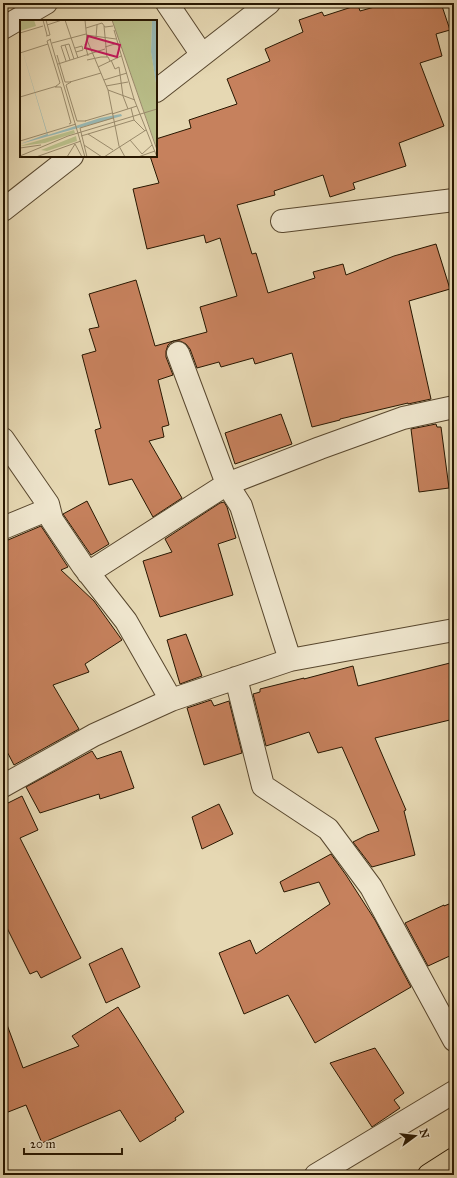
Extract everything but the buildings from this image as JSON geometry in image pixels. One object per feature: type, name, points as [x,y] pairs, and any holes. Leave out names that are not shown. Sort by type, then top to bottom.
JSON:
[{"type":"main road","points":[[429,1175],[454,1159]]},
{"type":"street","points":[[3,28],[46,3]]},
{"type":"street","points":[[167,3],[202,55]]},
{"type":"street","points":[[157,90],[269,3]]},
{"type":"street","points":[[3,210],[71,157]]},
{"type":"street","points":[[282,221],[454,200]]},
{"type":"street","points":[[178,353],[227,484],[240,506],[290,660]]},
{"type":"street","points":[[88,573],[227,484],[403,418],[454,407]]},
{"type":"street","points":[[3,439],[48,504],[52,520],[88,573],[126,621],[170,700]]},
{"type":"street","points":[[3,528],[49,509]]},
{"type":"street","points":[[3,786],[94,735],[170,700],[290,660],[454,630]]},
{"type":"street","points":[[236,678],[263,786],[328,830],[371,887],[454,1040]]},
{"type":"street","points":[[316,1175],[454,1092]]}]
